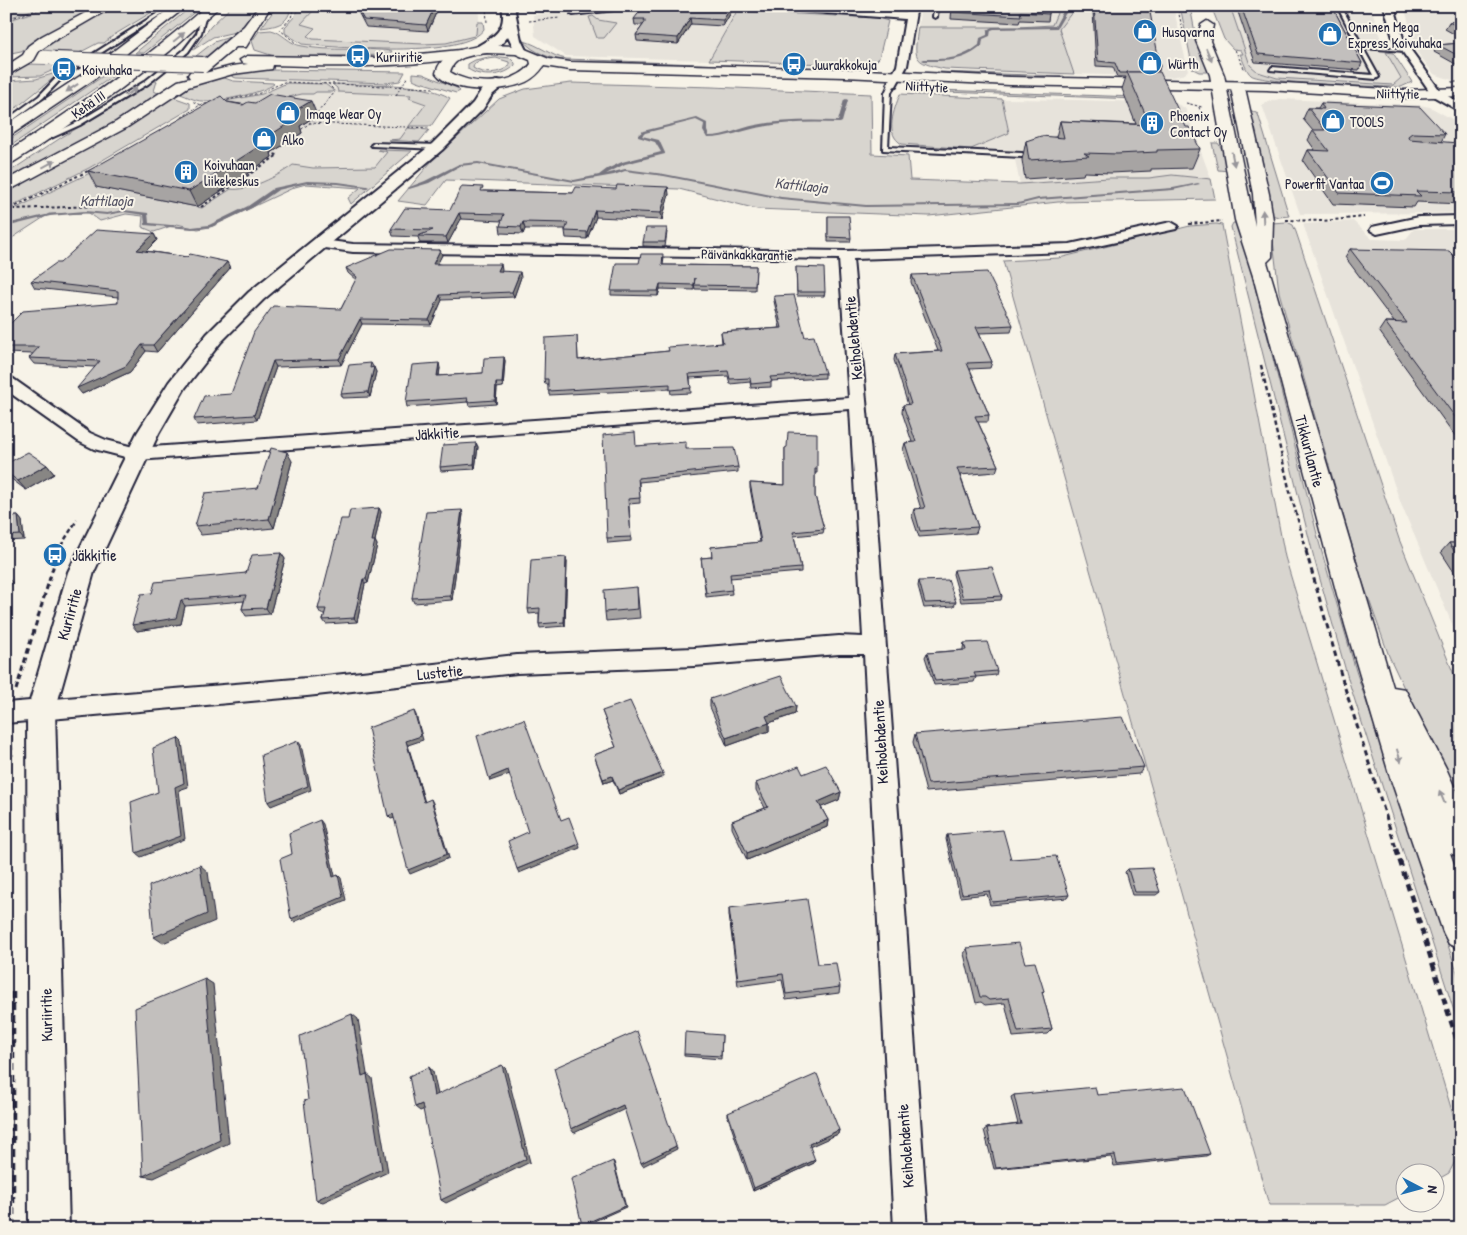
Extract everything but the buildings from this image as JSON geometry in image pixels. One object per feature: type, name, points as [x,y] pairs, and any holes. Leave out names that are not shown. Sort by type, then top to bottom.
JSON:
[{"type":"main road","points":[[6,72],[29,57],[33,49],[47,39],[108,6]]},
{"type":"main road","name":"Kehä III","points":[[6,132],[88,77],[181,6]]},
{"type":"main road","points":[[265,6],[242,40],[240,47],[241,50],[269,64]]},
{"type":"main road","name":"Kehä III","points":[[6,160],[130,74],[209,11]]},
{"type":"main road","name":"Tikkurilantie","points":[[1218,39],[1205,19],[1203,41],[1217,75],[1244,220],[1262,276],[1358,626],[1406,777],[1461,932]]},
{"type":"main road","points":[[186,92],[209,62],[249,29]]},
{"type":"main road","points":[[6,187],[121,125],[232,70],[269,64],[401,63],[480,50],[506,48],[520,50]]},
{"type":"main road","name":"Niittytie","points":[[520,50],[550,64],[565,65],[1190,94],[1241,85],[1336,92],[1437,94],[1461,92]]},
{"type":"main road","points":[[443,73],[443,67],[446,63],[460,54]]},
{"type":"main road","points":[[29,57],[57,56],[369,69],[412,68],[443,73],[456,81],[478,85],[498,84],[518,79],[534,71],[538,64],[536,58]]},
{"type":"main road","name":"Tikkurilantie","points":[[1231,68],[1241,85],[1264,220],[1262,276]]},
{"type":"main road","name":"Niittytie","points":[[518,79],[601,76],[1001,80],[1220,90]]},
{"type":"main road","name":"Tikkurilantie","points":[[1358,626],[1435,778],[1461,842]]},
{"type":"street","points":[[1389,6],[1398,38],[1405,50],[1437,94],[1461,109]]},
{"type":"street","points":[[802,7],[911,11],[903,62],[895,80]]},
{"type":"street","points":[[480,50],[497,41],[509,13]]},
{"type":"street","points":[[509,13],[520,50]]},
{"type":"street","points":[[456,81],[468,94],[466,119]]},
{"type":"street","name":"Kuriiritie","points":[[49,1229],[41,711],[81,572],[137,454],[176,386],[191,364],[220,331],[256,296],[322,244],[437,147],[466,119],[488,92],[498,84]]},
{"type":"street","points":[[1377,230],[1419,221],[1461,220]]},
{"type":"street","name":"Päivänkakkarantie","points":[[322,244],[363,248],[846,255],[1070,248],[1171,226]]},
{"type":"street","name":"Keiholehdentie","points":[[846,255],[874,646],[910,1229]]},
{"type":"street","name":"Jäkkitie","points":[[6,382],[92,441],[110,448],[137,454],[858,403]]},
{"type":"street","name":"Lustetie","points":[[8,713],[317,686],[517,664],[694,658],[839,646],[874,646]]},
{"type":"lane","points":[[6,123],[41,97],[60,77],[172,6]]},
{"type":"lane","points":[[573,14],[645,6]]},
{"type":"lane","points":[[718,6],[786,10],[802,7]]},
{"type":"lane","points":[[935,17],[936,6]]},
{"type":"lane","points":[[1272,69],[1376,77],[1339,6]]},
{"type":"lane","points":[[1360,46],[1405,50]]},
{"type":"lane","points":[[895,80],[888,93],[885,149],[1022,155]]},
{"type":"lane","points":[[374,145],[437,147]]},
{"type":"path","points":[[6,20],[48,6]]},
{"type":"path","points":[[1177,6],[1185,42]]},
{"type":"path","points":[[1236,50],[1241,85]]},
{"type":"path","points":[[176,122],[200,105],[260,93],[284,82],[402,85],[433,88]]},
{"type":"path","points":[[295,135],[307,123],[321,114],[318,112],[335,92],[327,83]]},
{"type":"path","points":[[396,94],[402,85]]},
{"type":"path","points":[[186,92],[200,105]]},
{"type":"path","points":[[1190,94],[1194,105],[1199,107]]},
{"type":"path","points":[[307,123],[433,128],[419,147]]},
{"type":"path","points":[[201,206],[278,155],[267,153],[274,148]]},
{"type":"path","points":[[10,210],[90,170]]},
{"type":"path","points":[[6,211],[95,206]]},
{"type":"path","points":[[1264,220],[1322,221],[1369,217]]},
{"type":"path","points":[[1171,226],[1244,220]]},
{"type":"path","points":[[12,764],[8,713],[55,555],[79,517]]},
{"type":"path","points":[[12,1229],[13,985]]},
{"type":"shaded area","points":[[6,6],[43,6],[6,19]]},
{"type":"shaded area","points":[[54,6],[100,6],[21,51],[6,54],[6,21]]},
{"type":"shaded area","points":[[114,6],[162,6],[104,43],[98,43],[79,53],[42,50],[46,45]]},
{"type":"shaded area","points":[[192,6],[202,6],[144,53],[135,53]]},
{"type":"shaded area","points":[[232,6],[260,6],[240,31],[213,37],[193,50],[211,26]]},
{"type":"shaded area","points":[[277,6],[291,6],[288,17],[277,25],[261,28]]},
{"type":"shaded area","points":[[298,6],[309,6],[307,11],[313,11],[301,24],[315,28],[307,36],[313,39],[423,44],[446,43],[474,36],[476,34],[477,22],[483,22],[484,29],[473,38],[454,44],[430,48],[376,49],[302,44],[285,33],[285,27],[295,16]]},
{"type":"shaded area","points":[[305,6],[478,6],[480,29],[472,37],[438,46],[305,42],[295,26]]},
{"type":"shaded area","points":[[608,6],[784,6],[780,14],[737,11],[709,60],[566,56],[535,36],[533,15]]},
{"type":"shaded area","points":[[921,6],[1060,6],[1053,25],[918,27]]},
{"type":"shaded area","points":[[1060,6],[1077,6],[1059,29],[1074,74],[945,69],[926,64],[921,61],[916,53],[918,27],[1019,27],[1052,25]]},
{"type":"shaded area","points":[[1077,6],[1173,6],[1188,70],[1185,74],[1172,77],[1074,74],[1059,29]]},
{"type":"shaded area","points":[[1180,6],[1190,6],[1196,38],[1208,72],[1199,72],[1193,69]]},
{"type":"shaded area","points":[[1211,6],[1230,6],[1250,65],[1258,72],[1277,78],[1393,85],[1401,78],[1386,52],[1393,53],[1412,82],[1401,87],[1347,85],[1275,80],[1251,75],[1240,54],[1243,54],[1241,50],[1233,49],[1224,39]]},
{"type":"shaded area","points":[[1230,6],[1371,6],[1383,47],[1401,78],[1393,85],[1277,78],[1258,72],[1250,65]]},
{"type":"shaded area","points":[[1404,6],[1461,6],[1461,83],[1434,74],[1417,52]]},
{"type":"shaded area","points":[[737,11],[878,18],[888,21],[879,58],[875,62],[858,65],[709,60]]},
{"type":"shaded area","points":[[593,16],[598,20],[616,23],[604,38],[597,38],[589,17]]},
{"type":"shaded area","points":[[271,30],[297,45],[313,48],[392,51],[389,55],[277,57],[255,50],[252,41],[259,31]]},
{"type":"shaded area","points":[[236,35],[212,57],[196,56],[214,42]]},
{"type":"shaded area","points":[[524,41],[566,59],[751,66],[568,62],[538,52]]},
{"type":"shaded area","points":[[493,56],[510,58],[515,65],[505,72],[486,75],[468,69],[468,64],[475,60]],"holes":[[[496,58],[509,62],[509,66],[496,72],[486,73],[473,68],[474,64],[480,60]]]},
{"type":"shaded area","points":[[27,64],[65,65],[40,76],[8,77]]},
{"type":"shaded area","points":[[115,68],[125,68],[6,149],[6,142]]},
{"type":"shaded area","points":[[270,70],[405,72],[400,81],[386,83],[236,78],[227,74]]},
{"type":"shaded area","points":[[61,72],[6,116],[6,81],[36,79]]},
{"type":"shaded area","points":[[937,72],[1064,76],[1065,78]]},
{"type":"shaded area","points":[[413,73],[423,74],[460,91],[456,93],[417,81],[413,79]]},
{"type":"shaded area","points":[[219,76],[233,81],[274,84],[260,91],[239,97],[209,101],[199,101],[180,94],[191,86]]},
{"type":"shaded area","points":[[154,81],[157,81],[154,91],[162,95],[127,118],[6,184],[6,174],[62,137]]},
{"type":"shaded area","points":[[287,83],[325,84],[333,92],[302,94],[227,111],[97,187],[202,208],[231,189],[246,188],[254,185],[272,178],[293,165],[313,168],[375,167],[387,152],[378,150],[412,151],[351,204],[348,198],[360,188],[306,184],[295,187],[210,227],[198,229],[177,224],[154,232],[142,227],[143,216],[126,214],[100,221],[89,213],[49,214],[6,242],[6,213],[92,172],[210,104],[262,94]]},
{"type":"shaded area","points":[[571,83],[871,94],[872,154],[908,156],[910,180],[1020,184],[1109,178],[1149,178],[1172,175],[1211,179],[1215,199],[1058,202],[929,216],[757,209],[679,189],[446,180],[427,205],[398,201],[431,162],[499,99],[525,89]]},
{"type":"shaded area","points":[[332,84],[410,86],[439,93],[450,98],[431,126],[409,126],[426,104],[409,98],[411,95],[338,92],[337,88]]},
{"type":"shaded area","points":[[315,87],[418,91],[437,101],[411,137],[383,170],[275,175],[214,216],[82,188],[219,108]]},
{"type":"shaded area","points":[[938,90],[1163,98],[1164,100],[945,92]]},
{"type":"shaded area","points":[[900,94],[1002,99],[1009,133],[971,149],[902,144],[896,140],[892,128],[893,114]]},
{"type":"shaded area","points":[[173,97],[190,103],[190,109],[89,168],[6,209],[6,193],[129,126]]},
{"type":"shaded area","points":[[1002,99],[1174,103],[1185,108],[1211,179],[1021,189],[1013,150],[971,149],[1009,133]]},
{"type":"shaded area","points":[[1280,99],[1419,105],[1430,107],[1461,124],[1461,213],[1300,214],[1262,105],[1266,102]]},
{"type":"shaded area","points":[[1250,110],[1258,114],[1289,216],[1279,217],[1271,215],[1264,168]]},
{"type":"shaded area","points":[[408,128],[429,130],[419,142],[388,140],[400,139]]},
{"type":"shaded area","points":[[1212,143],[1218,143],[1226,156],[1229,171],[1218,170]]},
{"type":"shaded area","points":[[1353,221],[1372,239],[1405,240],[1414,229],[1461,229],[1461,645],[1401,504],[1303,224]]},
{"type":"shaded area","points":[[1287,222],[1293,225],[1296,232],[1399,539],[1461,692],[1461,805],[1450,786],[1389,656],[1362,580],[1279,292],[1271,223]]},
{"type":"shaded area","points":[[1233,223],[1239,223],[1319,542],[1356,671],[1461,984],[1461,1033],[1349,682],[1314,558],[1231,227]]},
{"type":"shaded area","points":[[1222,225],[1285,557],[1461,1141],[1461,1150],[1449,1173],[1444,1176],[1444,1162],[1394,1162],[1394,1200],[1385,1205],[1269,1205],[1003,261],[1059,258],[1190,226]]},
{"type":"waterway","points":[[6,7],[10,6]]},
{"type":"waterway","points":[[924,60],[961,58],[981,45],[981,39],[989,35],[989,30],[993,28],[1056,27],[1068,6]]},
{"type":"waterway","points":[[1452,82],[1461,82]]},
{"type":"waterway","points":[[601,176],[608,170],[623,163],[663,153],[657,141],[639,136],[644,132],[697,119],[706,124],[705,131],[708,137],[722,136],[747,128],[776,124],[840,122],[846,100]]},
{"type":"waterway","name":"Kattilaoja","points":[[409,188],[427,182],[459,165],[478,163],[574,181],[614,174],[625,170],[664,175],[781,198],[866,206],[1018,204],[1038,199],[1173,189],[1198,184]]},
{"type":"waterway","name":"Kattilaoja","points":[[6,226],[50,215],[85,212],[107,214],[124,211],[146,214],[147,224],[192,228],[210,226],[250,207],[276,189],[307,182],[338,183],[367,187]]},
{"type":"place","name":"Husqvarna","points":[[1145,31]]},
{"type":"place","name":"Onninen Mega Express Koivuhaka","points":[[1330,34]]},
{"type":"place","name":"Kuriiritie","points":[[358,56]]},
{"type":"place","name":"Würth","points":[[1150,63]]},
{"type":"place","name":"Juurakkokuja","points":[[794,64]]},
{"type":"place","name":"Koivuhaka","points":[[64,69]]},
{"type":"place","name":"Image Wear Oy","points":[[288,113]]},
{"type":"place","name":"TOOLS","points":[[1333,121]]},
{"type":"place","name":"Phoenix Contact Oy","points":[[1152,123]]},
{"type":"place","name":"Alko","points":[[264,139]]},
{"type":"place","name":"Koivuhaan liikekeskus","points":[[186,172]]},
{"type":"place","name":"Powerfit Vantaa","points":[[1382,183]]},
{"type":"place","name":"Jäkkitie","points":[[55,555]]}]
